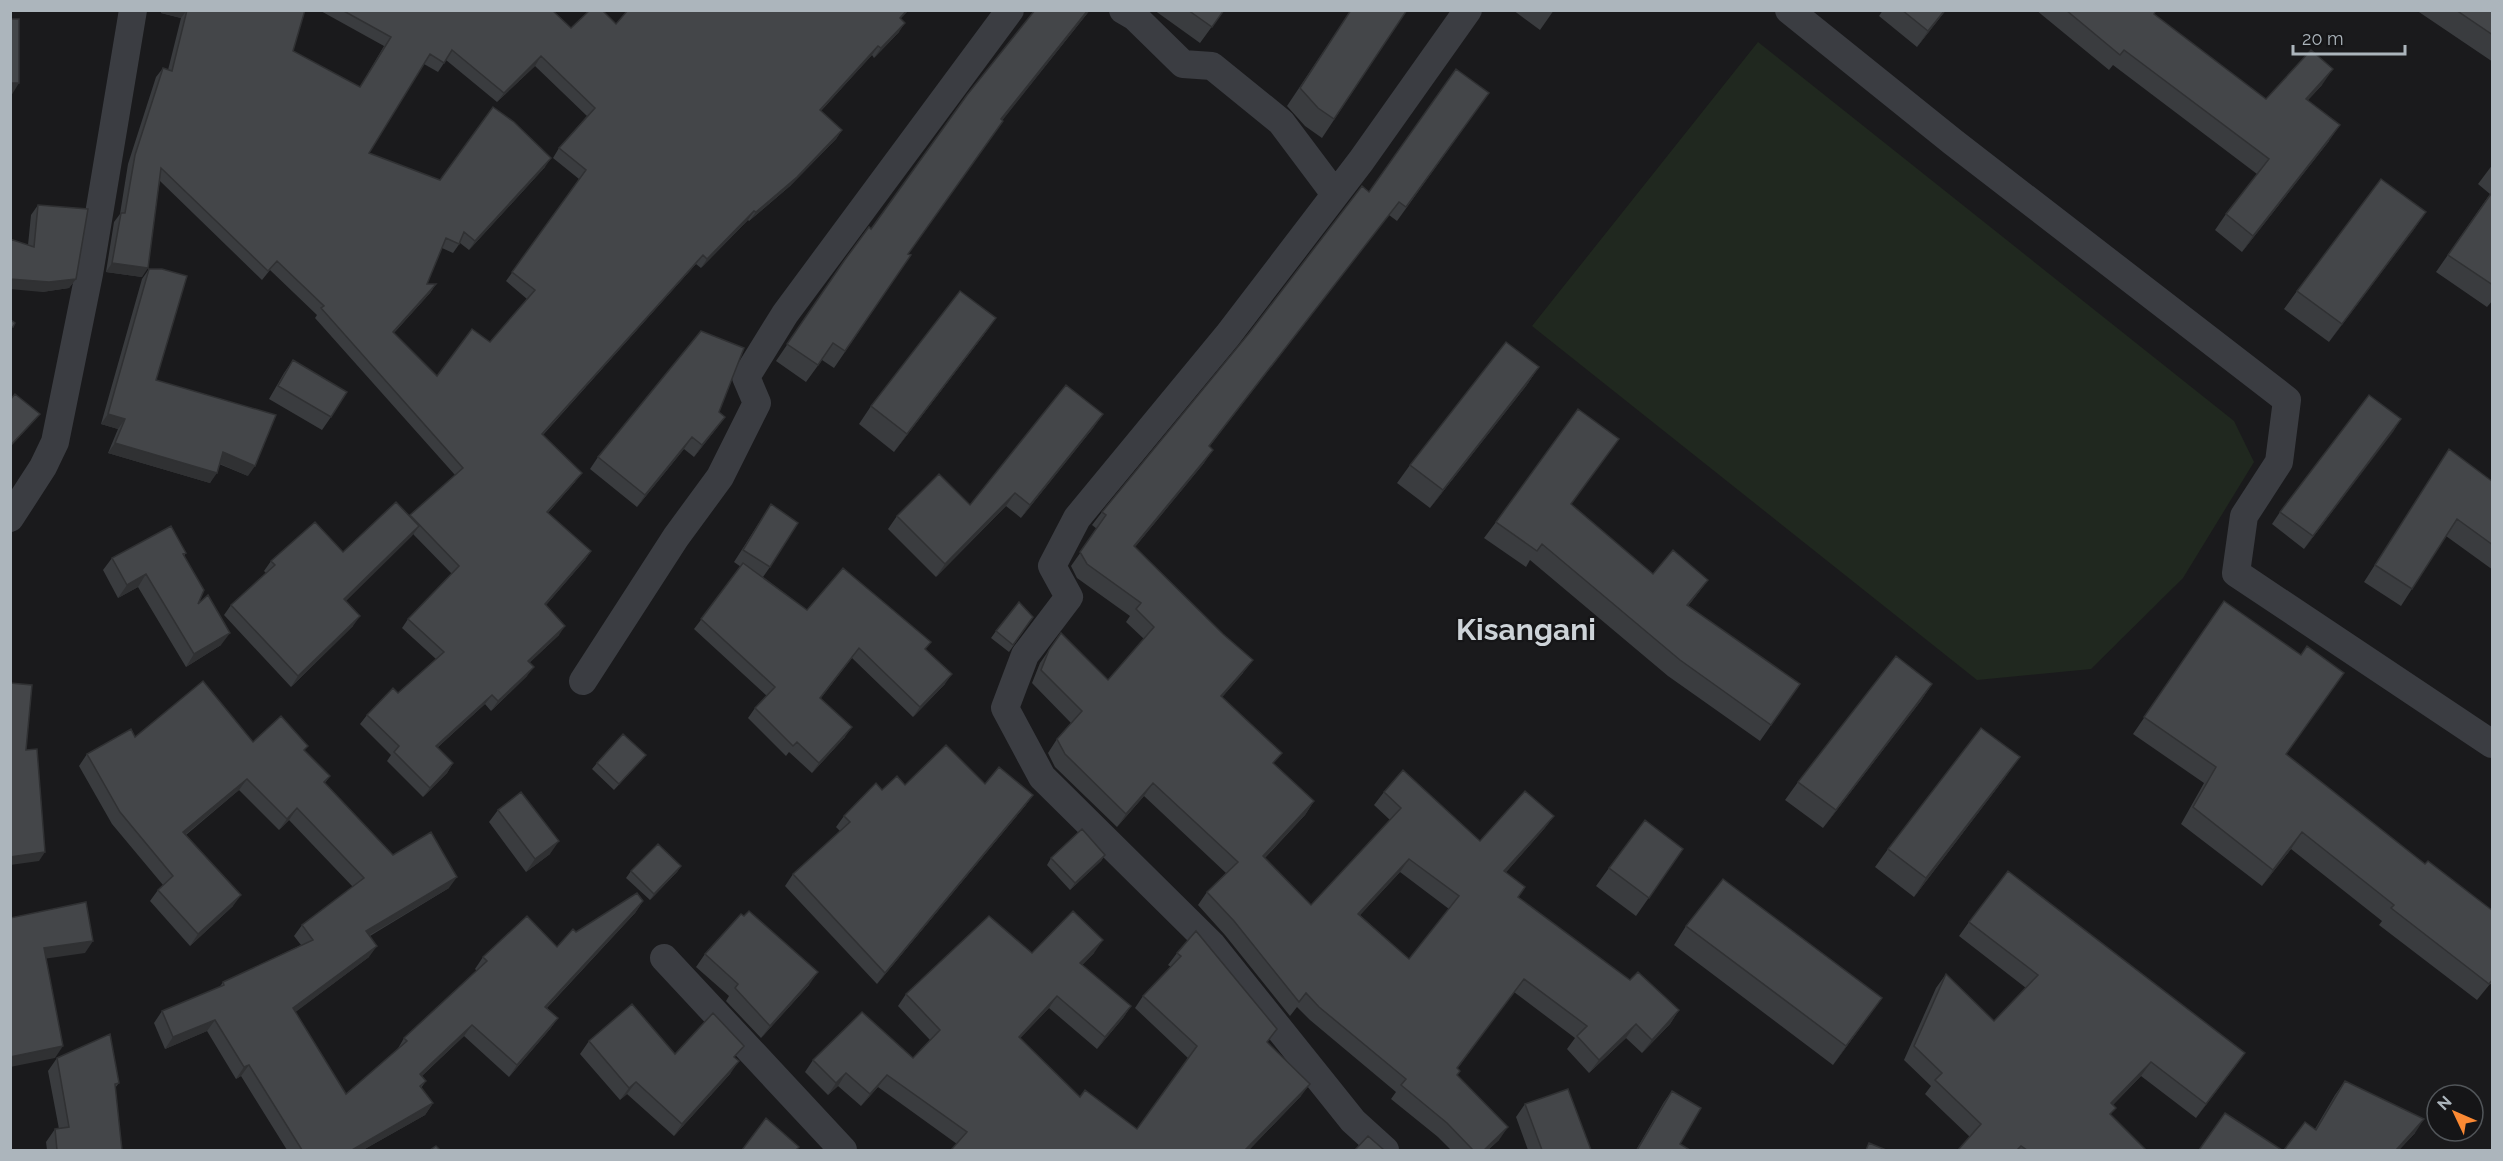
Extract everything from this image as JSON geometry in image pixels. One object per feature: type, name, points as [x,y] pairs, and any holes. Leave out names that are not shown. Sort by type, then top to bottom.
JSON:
[{"type":"street","points":[[10,518],[43,467],[55,442],[89,274],[133,10]]},
{"type":"street","points":[[583,681],[676,537],[720,477],[757,403],[746,378],[785,314],[1010,10]]},
{"type":"street","points":[[1123,10],[1135,17],[1183,64],[1212,66],[1281,122],[1335,194]]},
{"type":"street","points":[[1385,1150],[1353,1121],[1212,945],[1042,777],[1005,708],[1025,655],[1069,597],[1052,566],[1077,518],[1228,335],[1335,194],[1468,10]]},
{"type":"street","points":[[1789,10],[1953,142],[2287,400],[2279,462],[2244,516],[2236,573],[2493,744]]},
{"type":"street","points":[[664,958],[843,1150]]},
{"type":"shaded area","points":[[1758,42],[2234,421],[2254,462],[2183,578],[2091,669],[1977,680],[1532,326]]},
{"type":"building","points":[[187,10],[305,10],[293,51],[360,87],[391,37],[342,10],[552,10],[571,28],[590,10],[602,10],[616,24],[628,10],[907,10],[900,18],[905,23],[881,48],[878,46],[820,110],[842,130],[797,177],[756,212],[754,211],[707,259],[703,255],[542,434],[582,473],[547,512],[591,551],[545,604],[565,626],[528,661],[534,667],[498,701],[492,695],[436,746],[453,763],[430,788],[394,752],[399,746],[367,715],[393,688],[398,693],[444,652],[408,619],[459,566],[410,515],[463,468],[321,308],[324,306],[277,261],[268,271],[161,168],[148,268],[112,263],[121,213],[125,213],[135,155],[163,68],[172,71]],"holes":[[[452,50],[504,93],[541,56],[595,108],[559,148],[586,170],[512,272],[535,290],[490,342],[472,329],[437,376],[393,332],[436,284],[427,284],[446,238],[459,244],[464,232],[475,241],[551,158],[514,122],[493,107],[440,180],[369,153],[430,54],[444,63]]]},
{"type":"building","points":[[1035,10],[1088,10],[1001,119],[1003,121],[908,254],[911,255],[845,351],[833,343],[818,365],[787,344],[844,261],[869,227],[871,229],[967,95]]},
{"type":"building","points":[[1188,10],[1224,10],[1212,27]]},
{"type":"building","points":[[1351,10],[1407,10],[1334,119],[1318,108],[1300,88]]},
{"type":"building","points":[[1902,10],[1945,10],[1928,31]]},
{"type":"building","points":[[2066,10],[2153,10],[2154,14],[2266,99],[2311,50],[2333,69],[2306,99],[2340,125],[2253,236],[2226,214],[2269,159],[2124,50],[2120,55]]},
{"type":"building","points":[[2456,10],[2493,10],[2493,35]]},
{"type":"building","points":[[10,19],[19,19],[19,83],[10,83]]},
{"type":"building","points":[[1456,69],[1489,93],[1406,207],[1399,202],[1209,446],[1213,450],[1134,546],[1223,634],[1253,660],[1221,696],[1282,753],[1273,763],[1314,801],[1263,856],[1311,905],[1401,808],[1384,792],[1403,770],[1480,841],[1525,791],[1554,816],[1504,871],[1525,887],[1518,897],[1630,980],[1638,972],[1679,1010],[1652,1040],[1636,1024],[1599,1060],[1577,1036],[1587,1026],[1524,979],[1457,1068],[1460,1071],[1457,1075],[1508,1127],[1484,1150],[1473,1150],[1447,1123],[1401,1085],[1406,1079],[1319,1007],[1306,993],[1299,1002],[1234,921],[1207,892],[1238,862],[1153,783],[1126,814],[1065,754],[1057,739],[1082,711],[1041,670],[1049,650],[1061,633],[1108,680],[1154,627],[1136,609],[1141,603],[1087,564],[1080,552],[1106,515],[1102,512],[1250,332],[1362,186],[1369,192]],"holes":[[[1409,859],[1459,896],[1409,959],[1358,914]]]},
{"type":"building","points":[[2381,179],[2426,212],[2342,324],[2297,291]]},
{"type":"building","points":[[2493,191],[2493,285],[2448,255]]},
{"type":"building","points":[[38,205],[88,209],[76,279],[49,282],[10,279],[10,239],[34,247]]},
{"type":"building","points":[[149,269],[162,269],[187,276],[156,380],[276,415],[255,466],[223,452],[217,473],[115,443],[125,419],[108,414]]},
{"type":"building","points":[[960,291],[996,318],[907,434],[871,406]]},
{"type":"building","points":[[10,319],[15,323],[13,327],[10,326]]},
{"type":"building","points":[[701,331],[744,348],[719,412],[725,417],[702,445],[692,437],[645,495],[598,457]]},
{"type":"building","points":[[1506,342],[1539,367],[1443,490],[1410,465]]},
{"type":"building","points":[[293,360],[347,392],[331,417],[278,386]]},
{"type":"building","points":[[1066,385],[1103,414],[1030,505],[1015,493],[945,564],[897,516],[939,474],[970,505]]},
{"type":"building","points":[[15,394],[40,414],[10,446],[10,400]]},
{"type":"building","points":[[2369,395],[2401,419],[2313,536],[2280,512]]},
{"type":"building","points":[[1578,409],[1619,439],[1571,504],[1653,574],[1673,550],[1708,580],[1687,605],[1800,684],[1771,725],[1680,660],[1542,544],[1537,551],[1496,522]]},
{"type":"building","points":[[2449,449],[2493,482],[2493,545],[2457,519],[2412,589],[2375,565]]},
{"type":"building","points":[[396,502],[419,526],[344,599],[360,616],[298,676],[231,605],[275,565],[271,561],[315,522],[343,552]]},
{"type":"building","points":[[771,504],[798,523],[770,567],[743,550]]},
{"type":"building","points":[[171,526],[186,553],[183,554],[204,590],[198,604],[208,595],[230,633],[194,654],[146,574],[127,585],[112,558]]},
{"type":"building","points":[[743,563],[807,610],[843,568],[931,642],[925,649],[952,674],[920,707],[859,648],[820,698],[852,727],[819,763],[797,742],[793,746],[755,708],[775,687],[701,619]]},
{"type":"building","points":[[2224,601],[2301,655],[2307,646],[2344,673],[2286,754],[2425,864],[2428,861],[2493,911],[2493,979],[2489,984],[2391,908],[2394,905],[2302,832],[2273,870],[2193,807],[2216,767],[2144,717]]},
{"type":"building","points":[[1019,602],[1033,617],[1013,645],[996,631]]},
{"type":"building","points":[[1896,656],[1932,684],[1836,810],[1798,782]]},
{"type":"building","points":[[203,681],[253,742],[281,716],[308,746],[304,750],[330,776],[324,782],[393,855],[431,832],[457,877],[366,931],[377,946],[293,1008],[346,1094],[407,1041],[404,1038],[487,961],[483,957],[527,916],[557,947],[573,929],[576,932],[637,893],[643,901],[545,1007],[558,1018],[517,1065],[472,1025],[420,1074],[426,1081],[420,1086],[433,1103],[352,1150],[302,1150],[249,1065],[244,1067],[215,1020],[173,1037],[162,1011],[224,985],[223,982],[313,940],[302,925],[364,878],[297,808],[287,819],[247,779],[183,832],[241,895],[198,934],[158,890],[173,876],[120,812],[87,754],[131,729],[135,737]]},
{"type":"building","points":[[10,683],[32,685],[26,750],[37,749],[45,852],[10,857]]},
{"type":"building","points":[[1981,728],[2020,757],[1926,878],[1888,849]]},
{"type":"building","points":[[623,734],[646,755],[619,784],[597,763]]},
{"type":"building","points":[[946,745],[985,784],[999,767],[1033,795],[885,973],[793,874],[850,822],[844,816],[876,783],[882,790],[897,776],[905,785]]},
{"type":"building","points":[[521,792],[559,841],[535,859],[498,810]]},
{"type":"building","points":[[1645,820],[1683,849],[1649,898],[1609,868]]},
{"type":"building","points":[[1082,829],[1105,855],[1075,883],[1051,858]]},
{"type":"building","points":[[658,844],[681,866],[654,894],[631,871]]},
{"type":"building","points":[[2008,871],[2245,1053],[2206,1104],[2151,1062],[2111,1103],[2116,1108],[2110,1114],[2146,1150],[2027,1150],[2021,1146],[2017,1150],[1958,1150],[1981,1124],[1935,1080],[1942,1073],[1914,1046],[1946,974],[1994,1021],[2038,975],[1969,922]]},
{"type":"building","points":[[1723,879],[1882,998],[1846,1046],[1686,926]]},
{"type":"building","points":[[86,902],[93,941],[44,948],[63,1046],[10,1057],[10,918]]},
{"type":"building","points":[[749,911],[818,972],[770,1026],[735,988],[738,984],[705,954],[741,914],[744,916]]},
{"type":"building","points":[[1073,911],[1103,940],[1080,963],[1131,1006],[1105,1037],[1057,996],[1019,1037],[1080,1097],[1085,1090],[1137,1129],[1197,1046],[1143,996],[1181,956],[1177,953],[1196,931],[1277,1029],[1267,1042],[1310,1084],[1245,1150],[951,1150],[967,1132],[887,1075],[870,1094],[846,1073],[836,1083],[813,1060],[862,1012],[913,1058],[940,1030],[906,994],[989,916],[1032,953]]},
{"type":"building","points":[[632,1004],[675,1054],[713,1013],[744,1046],[734,1057],[739,1061],[682,1124],[636,1082],[629,1088],[589,1041]]},
{"type":"building","points":[[110,1034],[119,1083],[115,1084],[122,1150],[57,1150],[55,1129],[69,1127],[57,1058]]},
{"type":"building","points":[[2345,1081],[2424,1119],[2396,1150],[2284,1150],[2305,1122],[2316,1130]]},
{"type":"building","points":[[1568,1089],[1591,1150],[1542,1150],[1525,1104]]},
{"type":"building","points":[[1672,1091],[1701,1108],[1680,1144],[1690,1150],[1637,1150]]},
{"type":"building","points":[[2225,1113],[2282,1150],[2199,1150]]},
{"type":"building","points":[[766,1118],[799,1147],[796,1150],[742,1150]]},
{"type":"building","points":[[1368,1136],[1384,1150],[1355,1150]]},
{"type":"building","points":[[1869,1143],[1886,1150],[1866,1150]]},
{"type":"district","name":"Kisangani","points":[[1526,630]]}]
